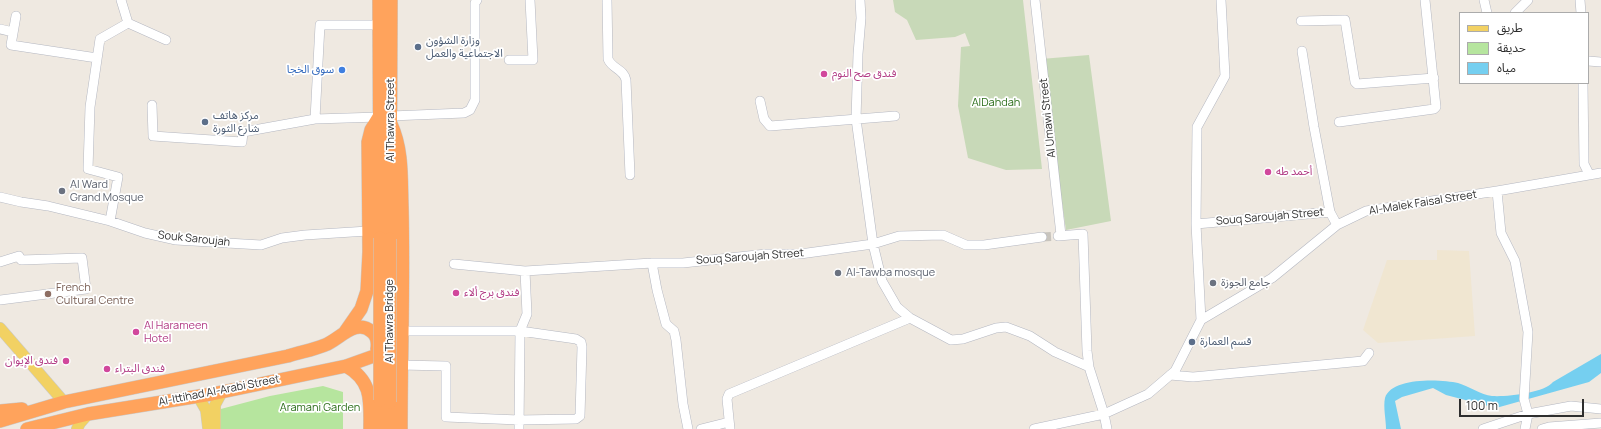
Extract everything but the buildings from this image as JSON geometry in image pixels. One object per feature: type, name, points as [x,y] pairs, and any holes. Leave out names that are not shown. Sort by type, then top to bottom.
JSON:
[{"type":"highway","name":"Al Thawra Street","points":[[379,0],[379,25],[387,119]]},
{"type":"highway","name":"Al Thawra Street","points":[[385,239],[391,0]]},
{"type":"highway","points":[[345,332],[357,317],[367,292],[369,252],[368,136],[387,119],[395,133],[400,158],[403,249],[400,366],[370,429]]},
{"type":"highway","name":"Al Thawra Bridge","points":[[385,239],[385,399]]},
{"type":"highway","points":[[369,252],[384,259],[395,256],[403,249]]},
{"type":"highway","points":[[367,292],[375,287],[384,285],[402,289]]},
{"type":"highway","points":[[345,332],[359,327],[372,331],[378,343],[374,356]]},
{"type":"highway","name":"Al-Ittihad Al-Arabi Street","points":[[27,429],[54,426],[88,414],[222,392],[346,366],[374,356],[396,340],[401,331]]},
{"type":"highway","name":"Al-Ittihad Al-Arabi Street","points":[[0,421],[64,402],[288,356],[325,345],[345,332]]},
{"type":"highway","points":[[346,366],[358,374],[367,387],[385,399],[401,429]]},
{"type":"highway","points":[[380,429],[385,399]]},
{"type":"highway","points":[[385,399],[390,429]]},
{"type":"highway","points":[[0,411],[46,407]]},
{"type":"main road","points":[[0,328],[64,402]]},
{"type":"main road","points":[[215,429],[214,410],[216,400],[222,392]]},
{"type":"main road","points":[[198,396],[206,410],[208,429]]},
{"type":"main road","points":[[77,429],[88,414]]},
{"type":"street","points":[[121,0],[128,23],[166,40]]},
{"type":"street","points":[[152,105],[153,136],[242,142],[243,132],[315,118],[387,119],[464,113],[473,107],[475,100],[475,2],[478,0]]},
{"type":"street","points":[[509,60],[532,60],[530,0]]},
{"type":"street","points":[[607,0],[608,59],[612,66],[623,72],[626,80],[630,175]]},
{"type":"street","points":[[860,0],[861,18],[858,54],[856,119],[873,244],[882,281],[897,307],[910,318],[951,340],[963,339],[996,328],[1006,327],[1030,336],[1054,352],[1089,367],[1104,414],[1107,429]]},
{"type":"street","name":"Al Umawi Street","points":[[1035,0],[1060,236],[1083,234],[1089,367]]},
{"type":"street","points":[[1034,429],[1104,414],[1148,394],[1175,371],[1201,320],[1196,224],[1197,127],[1225,76],[1221,0]]},
{"type":"street","points":[[1339,122],[1434,109],[1436,107],[1437,102],[1425,0]]},
{"type":"street","points":[[1484,0],[1487,12]]},
{"type":"street","points":[[1517,12],[1528,0]]},
{"type":"street","points":[[1580,0],[1581,12]]},
{"type":"street","points":[[16,16],[11,45],[97,58]]},
{"type":"street","points":[[1301,21],[1345,20],[1355,82],[1357,84],[1434,78]]},
{"type":"street","points":[[110,221],[118,177],[88,169],[90,108],[100,39],[128,23]]},
{"type":"street","points":[[315,118],[320,25],[379,25]]},
{"type":"street","points":[[0,29],[14,32]]},
{"type":"street","points":[[1302,51],[1330,212]]},
{"type":"street","points":[[1589,61],[1601,62]]},
{"type":"street","points":[[1584,84],[1584,164],[1588,174]]},
{"type":"street","points":[[760,101],[764,120],[770,126],[895,116]]},
{"type":"street","name":"Al-Malek Faisal Street","points":[[1201,320],[1272,278],[1337,225],[1366,211],[1497,191],[1601,172]]},
{"type":"street","points":[[1497,191],[1501,233],[1515,262],[1528,332],[1524,399],[1528,414],[1525,429]]},
{"type":"street","name":"Souk Saroujah","points":[[0,197],[48,206],[110,221],[146,233],[176,240],[261,245],[282,238],[368,231]]},
{"type":"street","name":"Souq Saroujah Street","points":[[1196,224],[1330,212],[1337,225]]},
{"type":"street","name":"Souq Saroujah Street","points":[[454,264],[525,271],[652,263],[683,263],[766,254],[800,254],[873,244],[899,236],[944,235],[966,245],[984,245],[1042,238]]},
{"type":"street","points":[[0,262],[19,256],[21,260],[82,258],[86,289],[0,300]]},
{"type":"street","points":[[652,263],[656,290],[666,324],[674,331],[676,340],[683,404],[688,429]]},
{"type":"street","points":[[519,424],[520,331],[527,314],[525,271]]},
{"type":"street","points":[[701,429],[729,425],[729,394],[910,318]]},
{"type":"street","points":[[400,366],[446,366],[446,417],[519,424],[576,419],[580,416],[582,347],[581,342],[576,339],[520,331],[401,331]]},
{"type":"street","points":[[1170,375],[1193,377],[1362,362],[1369,353]]},
{"type":"street","points":[[1484,429],[1528,414],[1571,406],[1601,409]]},
{"type":"street","points":[[1542,429],[1549,427],[1595,425]]},
{"type":"shaded area","points":[[1437,250],[1469,251],[1475,336],[1378,343],[1363,330],[1387,260],[1437,260]]},
{"type":"green space","name":"AlDahdah","points":[[893,0],[1023,0],[1042,169],[1006,170],[968,158],[958,106],[961,47],[970,46],[965,33],[955,37],[916,40],[907,20],[895,12]]},
{"type":"green space","points":[[1089,55],[1111,221],[1066,230],[1041,59]]},
{"type":"green space","name":"Aramani Garden","points":[[323,386],[343,392],[343,429],[219,429],[217,410],[270,396]]},
{"type":"water","points":[[1601,354],[1601,373],[1589,382],[1496,408],[1446,395],[1433,388],[1402,397],[1395,401],[1401,429],[1386,429],[1384,409],[1385,398],[1389,391],[1397,386],[1406,383],[1429,380],[1458,383],[1492,396],[1525,394],[1548,386]]},
{"type":"tunnel","points":[[1042,237],[1058,236]]},
{"type":"place","name":"وزارة الشؤون الاجتماعية والعمل","points":[[418,47]]},
{"type":"place","name":"سوق الخجا","points":[[342,70]]},
{"type":"place","name":"فندق صح النوم","points":[[824,74]]},
{"type":"place","name":"مركز هاتف شارع الثورة","points":[[205,122]]},
{"type":"place","name":"أحمد طه","points":[[1268,172]]},
{"type":"place","name":"Al Ward Grand Mosque","points":[[62,191]]},
{"type":"place","name":"Al-Tawba mosque","points":[[838,273]]},
{"type":"place","name":"جامع الجوزة","points":[[1213,283]]},
{"type":"place","name":"فندق برج ألاء","points":[[456,293]]},
{"type":"place","name":"French Cultural Centre","points":[[48,294]]},
{"type":"place","name":"Al Harameen Hotel","points":[[136,332]]},
{"type":"place","name":"قسم العمارة","points":[[1192,342]]},
{"type":"place","name":"فندق الإيوان","points":[[66,361]]},
{"type":"place","name":"فندق البتراء","points":[[107,369]]}]
